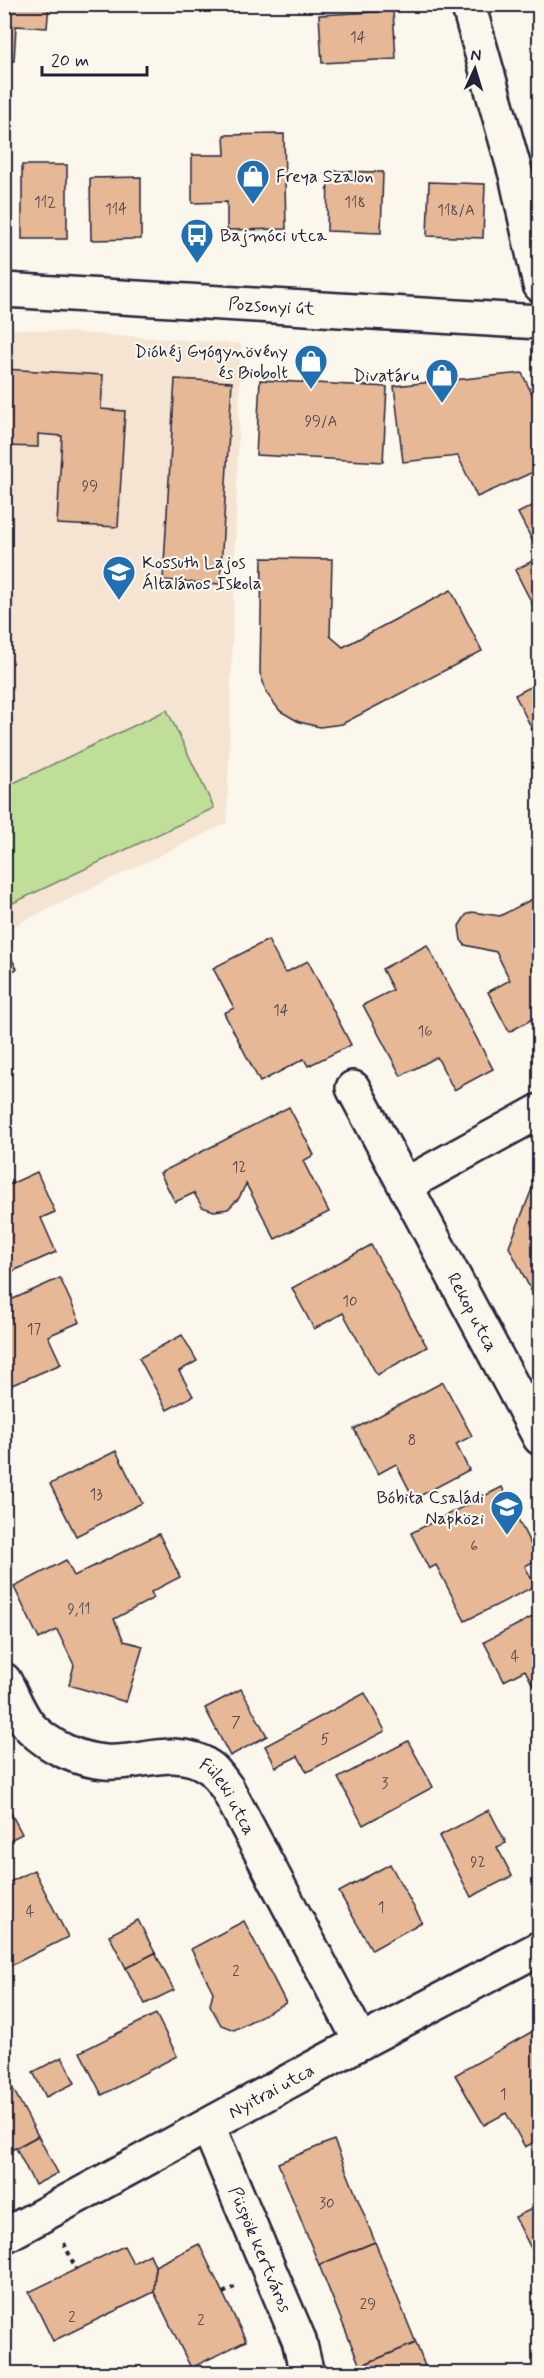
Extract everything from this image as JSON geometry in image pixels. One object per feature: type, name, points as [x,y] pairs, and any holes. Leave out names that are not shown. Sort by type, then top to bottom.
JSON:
[{"type":"street","points":[[468,4],[516,176],[540,285]]},
{"type":"street","name":"Pozsonyi út","points":[[4,290],[540,322]]},
{"type":"street","name":"Rekop utca","points":[[353,1088],[540,1438]]},
{"type":"street","points":[[405,1185],[540,1111]]},
{"type":"street","name":"Füleki utca","points":[[4,1680],[30,1726],[52,1745],[82,1758],[107,1762],[164,1756],[188,1758],[209,1767],[226,1788],[361,2042]]},
{"type":"street","name":"Nyitrai utca","points":[[4,2236],[361,2042],[540,1948]]},
{"type":"street","name":"Püspök kertváros","points":[[208,2126],[299,2340],[307,2373]]},
{"type":"shaded area","name":"Kossuth Lajos Általános Iskola","points":[[5,328],[241,344],[227,823],[5,930]]},
{"type":"green space","points":[[167,710],[214,808],[13,903],[5,885],[5,787]]},
{"type":"building","points":[[4,4],[49,4],[47,28],[16,26],[14,61],[4,61]]},
{"type":"building","points":[[393,11],[396,59],[322,63],[319,15]]},
{"type":"building","points":[[284,134],[286,229],[227,230],[227,202],[192,203],[192,155],[225,155],[224,135]]},
{"type":"building","points":[[22,165],[67,165],[67,239],[22,239]]},
{"type":"building","points":[[328,171],[383,172],[381,233],[327,231]]},
{"type":"building","points":[[141,177],[141,239],[91,240],[90,178]]},
{"type":"building","points":[[429,182],[485,184],[483,238],[427,236]]},
{"type":"building","points":[[4,369],[103,375],[101,409],[125,411],[118,527],[57,524],[62,436],[38,434],[38,447],[4,446]]},
{"type":"building","points":[[522,373],[540,411],[540,469],[477,497],[458,456],[403,462],[394,386]]},
{"type":"building","points":[[175,379],[232,382],[220,584],[163,580]]},
{"type":"building","points":[[260,380],[387,387],[383,462],[256,455]]},
{"type":"building","points":[[540,502],[540,555],[518,513]]},
{"type":"building","points":[[540,557],[540,619],[515,570]]},
{"type":"building","points":[[262,558],[332,559],[330,636],[343,647],[451,590],[482,651],[342,724],[320,727],[299,722],[280,711],[267,694],[260,673]]},
{"type":"building","points":[[540,682],[540,736],[536,737],[515,695]]},
{"type":"building","points":[[538,896],[540,1015],[509,1032],[488,992],[510,980],[496,952],[465,945],[461,940],[459,926],[466,915],[472,912],[500,916]]},
{"type":"building","points":[[268,940],[285,973],[308,961],[351,1045],[308,1066],[304,1059],[260,1082],[224,1013],[234,1008],[213,968]]},
{"type":"building","points":[[4,944],[17,969],[4,975]]},
{"type":"building","points":[[427,945],[493,1069],[454,1090],[437,1057],[401,1076],[363,1005],[393,990],[382,969]]},
{"type":"building","points":[[289,1107],[314,1155],[303,1161],[329,1212],[275,1239],[246,1184],[239,1198],[228,1209],[214,1211],[202,1207],[194,1193],[175,1202],[160,1173]]},
{"type":"building","points":[[37,1172],[55,1212],[41,1218],[56,1252],[4,1275],[4,1187]]},
{"type":"building","points":[[540,1179],[539,1306],[509,1247],[535,1181]]},
{"type":"building","points":[[371,1245],[427,1347],[377,1375],[343,1313],[314,1329],[292,1288]]},
{"type":"building","points":[[60,1278],[80,1322],[48,1336],[61,1364],[12,1385],[4,1368],[4,1303]]},
{"type":"building","points":[[182,1335],[197,1361],[179,1371],[193,1396],[167,1410],[139,1358]]},
{"type":"building","points":[[443,1382],[472,1436],[456,1444],[469,1470],[414,1499],[396,1464],[378,1474],[354,1429]]},
{"type":"building","points":[[116,1451],[142,1503],[76,1536],[50,1484]]},
{"type":"building","points":[[502,1487],[538,1559],[525,1566],[535,1586],[465,1621],[436,1565],[429,1569],[411,1533]]},
{"type":"building","points":[[159,1534],[180,1577],[151,1592],[154,1598],[114,1619],[124,1641],[143,1646],[126,1702],[69,1685],[74,1665],[57,1630],[39,1639],[14,1587],[66,1560],[74,1576]]},
{"type":"building","points":[[540,1613],[540,1699],[525,1670],[504,1681],[484,1642]]},
{"type":"building","points":[[241,1689],[267,1736],[230,1756],[205,1708]]},
{"type":"building","points":[[365,1693],[385,1731],[307,1772],[298,1756],[276,1767],[265,1746]]},
{"type":"building","points":[[408,1741],[433,1787],[363,1825],[338,1778]]},
{"type":"building","points":[[4,1800],[22,1834],[4,1843]]},
{"type":"building","points":[[489,1810],[506,1843],[497,1847],[512,1876],[471,1897],[439,1836]]},
{"type":"building","points":[[390,1864],[422,1922],[372,1950],[339,1892]]},
{"type":"building","points":[[34,1870],[68,1937],[4,1969],[4,1885]]},
{"type":"building","points":[[138,1920],[155,1953],[126,1968],[109,1935]]},
{"type":"building","points":[[244,1921],[286,2003],[234,2030],[221,2025],[210,2005],[213,1992],[191,1949]]},
{"type":"building","points":[[155,1953],[174,1990],[145,2004],[126,1968]]},
{"type":"building","points":[[156,2014],[177,2056],[102,2095],[80,2052]]},
{"type":"building","points":[[540,2027],[540,2139],[525,2147],[506,2113],[484,2125],[455,2075]]},
{"type":"building","points":[[62,2057],[75,2083],[46,2097],[33,2072]]},
{"type":"building","points":[[11,2085],[38,2136],[4,2154],[4,2089]]},
{"type":"building","points":[[38,2136],[58,2173],[35,2185],[16,2148]]},
{"type":"building","points":[[334,2140],[375,2242],[319,2265],[278,2163]]},
{"type":"building","points":[[540,2205],[540,2266],[515,2217]]},
{"type":"building","points":[[375,2242],[416,2343],[360,2366],[319,2265]]},
{"type":"building","points":[[199,2244],[246,2341],[191,2368],[154,2292],[155,2266]]},
{"type":"building","points":[[124,2246],[133,2263],[150,2254],[155,2266],[154,2292],[53,2341],[29,2292]]},
{"type":"building","points":[[416,2343],[428,2374],[364,2374],[360,2366]]},
{"type":"place","name":"Freya Szalon","points":[[253,205]]},
{"type":"place","name":"Bajmóci utca","points":[[197,264]]},
{"type":"place","name":"Dióhéj Gyógynövény és Biobolt","points":[[311,390]]},
{"type":"place","name":"Divatáru","points":[[442,404]]},
{"type":"place","name":"Kossuth Lajos Általános Iskola","points":[[119,601]]},
{"type":"place","name":"Bóbita Családi Napközi","points":[[507,1536]]}]
